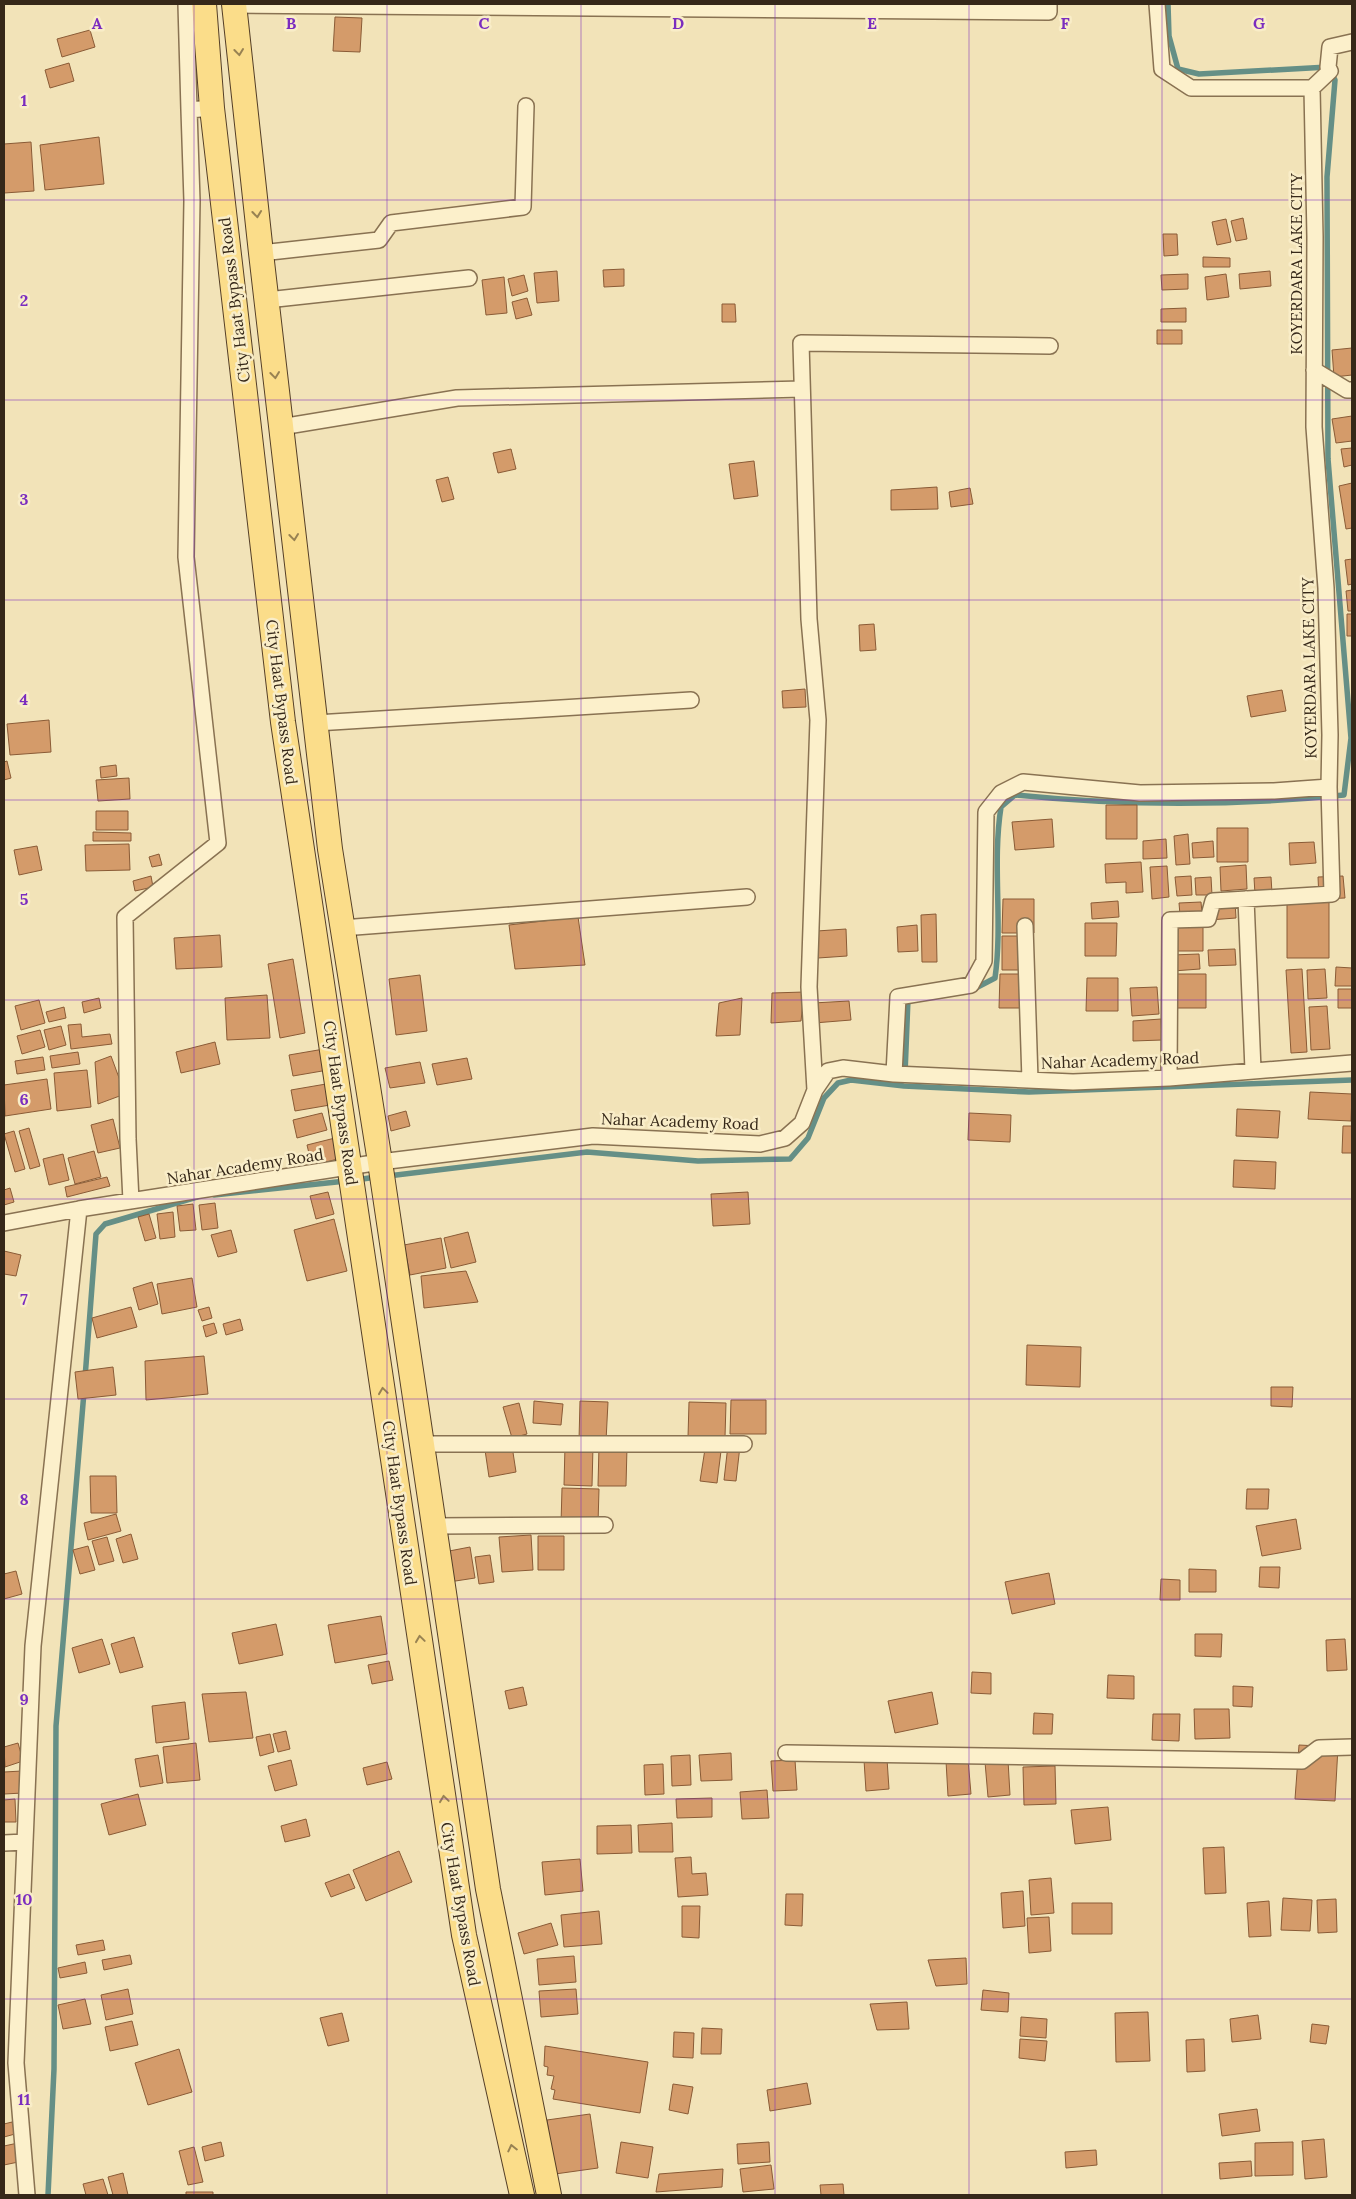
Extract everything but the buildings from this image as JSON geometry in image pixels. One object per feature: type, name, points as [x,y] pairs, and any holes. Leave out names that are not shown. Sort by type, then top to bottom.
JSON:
[{"type":"main road","name":"City Haat Bypass Road","points":[[204,4],[212,108],[283,722],[464,1935],[522,2195]]},
{"type":"main road","name":"City Haat Bypass Road","points":[[234,4],[281,427],[342,928],[380,1162],[488,1889],[549,2195]]},
{"type":"street","points":[[131,1201],[128,1138],[125,917],[218,843],[186,557],[192,201],[186,4]]},
{"type":"street","points":[[234,4],[1049,12],[1048,4]]},
{"type":"street","points":[[1157,4],[1162,69],[1191,88],[1312,88],[1330,71],[1328,67],[1330,47],[1352,42]]},
{"type":"street","name":"KOYERDARA LAKE CITY","points":[[1246,899],[1332,894],[1326,588],[1314,427],[1312,88]]},
{"type":"street","points":[[261,253],[379,240],[391,223],[523,207],[526,106]]},
{"type":"street","points":[[189,110],[212,108]]},
{"type":"street","points":[[267,300],[469,278]]},
{"type":"street","points":[[815,1090],[809,987],[818,720],[809,619],[800,343],[1050,346]]},
{"type":"street","points":[[1314,370],[1347,390],[1352,390]]},
{"type":"street","points":[[281,427],[456,398],[802,389]]},
{"type":"street","points":[[316,723],[691,700]]},
{"type":"street","points":[[894,1074],[898,997],[971,985],[984,961],[986,812],[1001,793],[1024,782],[1140,793],[1274,791],[1329,787]]},
{"type":"street","points":[[342,928],[747,897]]},
{"type":"street","points":[[1169,1078],[1170,920],[1208,919],[1213,901],[1246,899],[1253,1070]]},
{"type":"street","points":[[1025,926],[1030,1080]]},
{"type":"street","name":"Nahar Academy Road","points":[[4,1223],[79,1209],[380,1162],[593,1136],[760,1147],[785,1138],[802,1123],[815,1090],[828,1072],[843,1068],[894,1074],[1072,1082],[1169,1078],[1352,1063]]},
{"type":"street","points":[[27,2195],[10,2064],[25,1842],[33,1646],[79,1209]]},
{"type":"street","points":[[422,1444],[744,1444]]},
{"type":"street","points":[[434,1526],[605,1525]]},
{"type":"street","points":[[786,1753],[1302,1761],[1319,1748],[1352,1748]]},
{"type":"street","points":[[4,1843],[25,1842]]},
{"type":"waterway","points":[[972,990],[995,978],[998,936],[998,828],[1001,807],[1015,795],[1138,803],[1220,803],[1344,795],[1351,738],[1328,459],[1327,177],[1335,80],[1328,67],[1199,74],[1178,69],[1169,36],[1168,4]]},
{"type":"waterway","points":[[905,1074],[908,999],[911,999]]},
{"type":"waterway","points":[[388,1176],[587,1152],[698,1161],[790,1159],[808,1138],[824,1098],[838,1083],[851,1080],[904,1086],[1029,1092],[1352,1080]]},
{"type":"waterway","points":[[356,1180],[376,1177]]},
{"type":"waterway","points":[[214,1195],[346,1181]]},
{"type":"waterway","points":[[85,1378],[96,1234],[105,1224],[197,1197]]},
{"type":"waterway","points":[[48,2195],[54,2069],[56,1726],[84,1392]]}]
